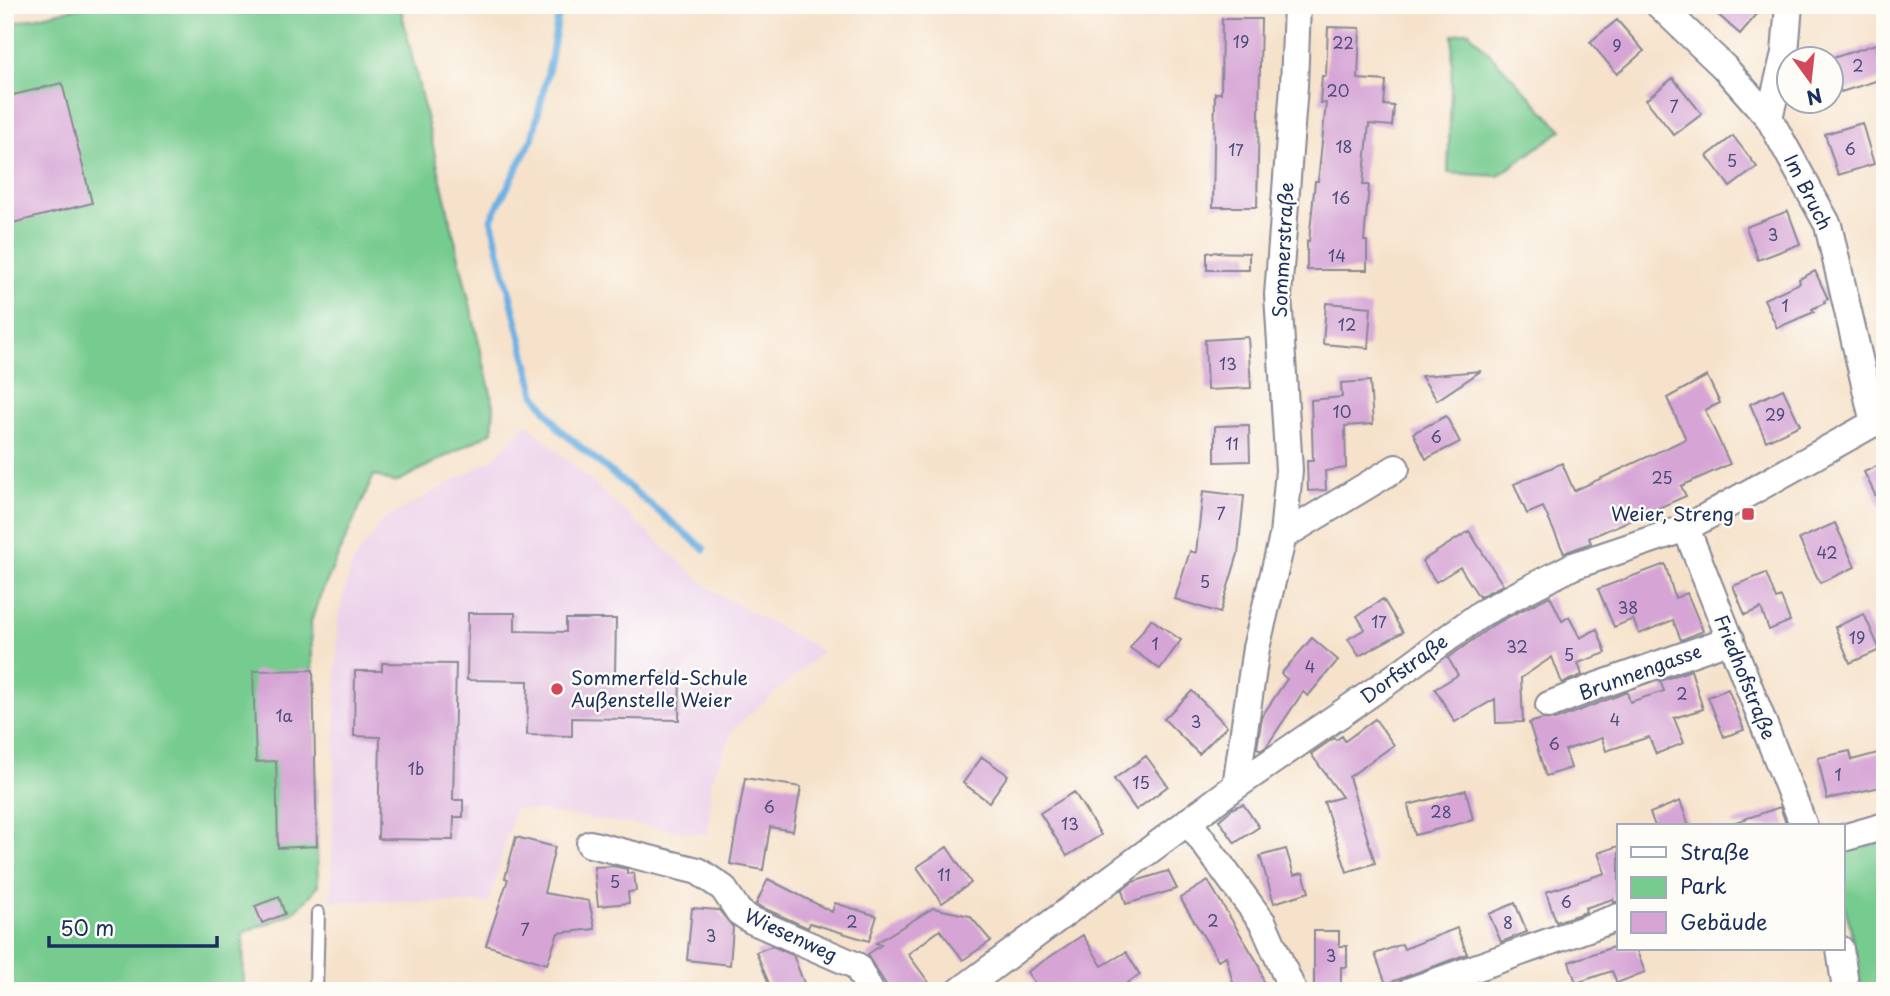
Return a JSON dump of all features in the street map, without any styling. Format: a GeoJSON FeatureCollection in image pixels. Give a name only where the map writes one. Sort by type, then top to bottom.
{"type":"FeatureCollection","features":[{"type":"Feature","properties":{"kind":"street","name":"Sommerstraße"},"geometry":{"type":"LineString","coordinates":[[1236,786],[1256,648],[1283,536],[1289,470],[1278,295],[1294,86],[1297,5]]}},
{"type":"Feature","properties":{"kind":"street","name":"Im Bruch"},"geometry":{"type":"LineString","coordinates":[[1659,5],[1724,68],[1769,118],[1828,225],[1880,419]]}},
{"type":"Feature","properties":{"kind":"street"},"geometry":{"type":"LineString","coordinates":[[1769,118],[1785,53],[1789,5]]}},
{"type":"Feature","properties":{"kind":"street","name":"Dorfstraße"},"geometry":{"type":"LineString","coordinates":[[960,991],[1236,786],[1396,677],[1482,612],[1573,566],[1686,528],[1880,419]]}},
{"type":"Feature","properties":{"kind":"street"},"geometry":{"type":"LineString","coordinates":[[1283,536],[1396,468]]}},
{"type":"Feature","properties":{"kind":"street","name":"Friedhofstraße"},"geometry":{"type":"LineString","coordinates":[[1686,528],[1803,824]]}},
{"type":"Feature","properties":{"kind":"street","name":"Brunnengasse"},"geometry":{"type":"LineString","coordinates":[[1549,705],[1731,639]]}},
{"type":"Feature","properties":{"kind":"street"},"geometry":{"type":"LineString","coordinates":[[1188,821],[1263,922],[1293,991]]}},
{"type":"Feature","properties":{"kind":"street"},"geometry":{"type":"LineString","coordinates":[[1844,838],[1885,826]]}},
{"type":"Feature","properties":{"kind":"street","name":"Wiesenweg"},"geometry":{"type":"LineString","coordinates":[[590,844],[698,871],[723,888],[739,912],[751,920],[857,966],[870,991]]}},
{"type":"Feature","properties":{"kind":"street"},"geometry":{"type":"LineString","coordinates":[[1410,991],[1617,918]]}},
{"type":"Feature","properties":{"kind":"street"},"geometry":{"type":"LineString","coordinates":[[1840,950],[1846,991]]}},
{"type":"Feature","properties":{"kind":"lane"},"geometry":{"type":"LineString","coordinates":[[316,991],[318,913]]}},
{"type":"Feature","properties":{"kind":"shaded area","name":"Sommerfeld-Schule Außenstelle Weier"},"geometry":{"type":"Polygon","coordinates":[[[527,424],[713,591],[823,651],[734,728],[711,781],[708,835],[515,808],[489,903],[331,901],[338,618],[352,564],[383,520],[493,459],[527,424]]]}},
{"type":"Feature","properties":{"kind":"green space"},"geometry":{"type":"Polygon","coordinates":[[[88,5],[400,5],[494,407],[492,432],[395,483],[374,475],[318,601],[311,622],[318,885],[294,911],[243,932],[244,991],[5,991],[5,25],[88,5]]]}},
{"type":"Feature","properties":{"kind":"green space"},"geometry":{"type":"Polygon","coordinates":[[[1468,31],[1562,130],[1498,176],[1448,173],[1453,35],[1468,31]]]}},
{"type":"Feature","properties":{"kind":"green space"},"geometry":{"type":"Polygon","coordinates":[[[1885,841],[1885,991],[1860,991],[1850,925],[1844,904],[1844,852],[1885,841]]]}},
{"type":"Feature","properties":{"kind":"building"},"geometry":{"type":"Polygon","coordinates":[[[1707,5],[1765,5],[1740,34],[1707,5]]]}},
{"type":"Feature","properties":{"kind":"building"},"geometry":{"type":"Polygon","coordinates":[[[1222,19],[1261,19],[1257,207],[1213,207],[1215,93],[1221,93],[1222,19]]]}},
{"type":"Feature","properties":{"kind":"building"},"geometry":{"type":"Polygon","coordinates":[[[1617,20],[1644,51],[1617,74],[1590,42],[1617,20]]]}},
{"type":"Feature","properties":{"kind":"building"},"geometry":{"type":"Polygon","coordinates":[[[1328,27],[1360,28],[1358,79],[1386,81],[1384,105],[1394,106],[1392,126],[1369,124],[1363,185],[1369,185],[1364,241],[1367,241],[1367,270],[1307,270],[1307,241],[1315,181],[1318,181],[1326,103],[1320,103],[1322,76],[1326,76],[1328,27]]]}},
{"type":"Feature","properties":{"kind":"building"},"geometry":{"type":"Polygon","coordinates":[[[1876,44],[1885,78],[1844,91],[1844,54],[1876,44]]]}},
{"type":"Feature","properties":{"kind":"building"},"geometry":{"type":"Polygon","coordinates":[[[1673,78],[1702,114],[1674,135],[1646,100],[1673,78]]]}},
{"type":"Feature","properties":{"kind":"building"},"geometry":{"type":"Polygon","coordinates":[[[62,83],[92,203],[5,225],[5,97],[62,83]]]}},
{"type":"Feature","properties":{"kind":"building"},"geometry":{"type":"Polygon","coordinates":[[[1862,123],[1874,164],[1838,175],[1825,134],[1862,123]]]}},
{"type":"Feature","properties":{"kind":"building"},"geometry":{"type":"Polygon","coordinates":[[[1733,136],[1757,167],[1730,187],[1707,156],[1733,136]]]}},
{"type":"Feature","properties":{"kind":"building"},"geometry":{"type":"Polygon","coordinates":[[[1788,211],[1800,244],[1758,260],[1746,227],[1788,211]]]}},
{"type":"Feature","properties":{"kind":"building"},"geometry":{"type":"Polygon","coordinates":[[[1207,252],[1249,253],[1249,270],[1207,270],[1207,252]]]}},
{"type":"Feature","properties":{"kind":"building"},"geometry":{"type":"Polygon","coordinates":[[[1815,271],[1828,299],[1812,309],[1814,312],[1777,328],[1764,299],[1800,283],[1799,279],[1815,271]]]}},
{"type":"Feature","properties":{"kind":"building"},"geometry":{"type":"Polygon","coordinates":[[[1326,303],[1371,307],[1368,348],[1323,344],[1326,303]]]}},
{"type":"Feature","properties":{"kind":"building"},"geometry":{"type":"Polygon","coordinates":[[[1248,337],[1251,388],[1207,390],[1205,340],[1248,337]]]}},
{"type":"Feature","properties":{"kind":"building"},"geometry":{"type":"Polygon","coordinates":[[[1481,371],[1437,400],[1421,376],[1481,371]]]}},
{"type":"Feature","properties":{"kind":"building"},"geometry":{"type":"Polygon","coordinates":[[[1707,376],[1720,403],[1705,410],[1730,464],[1681,486],[1686,496],[1589,538],[1591,543],[1564,553],[1543,507],[1527,514],[1514,484],[1562,463],[1574,491],[1686,439],[1667,398],[1707,376]]]}},
{"type":"Feature","properties":{"kind":"building"},"geometry":{"type":"Polygon","coordinates":[[[1370,381],[1373,424],[1345,426],[1346,468],[1325,471],[1326,490],[1308,491],[1307,461],[1313,461],[1311,400],[1342,397],[1341,383],[1370,381]]]}},
{"type":"Feature","properties":{"kind":"building"},"geometry":{"type":"Polygon","coordinates":[[[1783,389],[1800,425],[1766,441],[1750,404],[1783,389]]]}},
{"type":"Feature","properties":{"kind":"building"},"geometry":{"type":"Polygon","coordinates":[[[1446,416],[1460,442],[1426,459],[1413,433],[1446,416]]]}},
{"type":"Feature","properties":{"kind":"building"},"geometry":{"type":"Polygon","coordinates":[[[1249,425],[1250,461],[1215,462],[1215,426],[1249,425]]]}},
{"type":"Feature","properties":{"kind":"building"},"geometry":{"type":"Polygon","coordinates":[[[1885,462],[1885,515],[1864,472],[1885,462]]]}},
{"type":"Feature","properties":{"kind":"building"},"geometry":{"type":"Polygon","coordinates":[[[1203,491],[1244,496],[1238,554],[1220,613],[1175,599],[1190,551],[1196,553],[1203,491]]]}},
{"type":"Feature","properties":{"kind":"building"},"geometry":{"type":"Polygon","coordinates":[[[1835,523],[1855,567],[1820,583],[1799,539],[1835,523]]]}},
{"type":"Feature","properties":{"kind":"building"},"geometry":{"type":"Polygon","coordinates":[[[1469,531],[1503,585],[1479,597],[1460,567],[1436,582],[1422,561],[1469,531]]]}},
{"type":"Feature","properties":{"kind":"building"},"geometry":{"type":"Polygon","coordinates":[[[1665,564],[1675,598],[1687,593],[1703,631],[1681,640],[1673,620],[1639,634],[1633,619],[1614,627],[1598,589],[1665,564]]]}},
{"type":"Feature","properties":{"kind":"building"},"geometry":{"type":"Polygon","coordinates":[[[1766,573],[1776,599],[1781,597],[1790,621],[1769,630],[1761,608],[1745,615],[1733,586],[1766,573]]]}},
{"type":"Feature","properties":{"kind":"building"},"geometry":{"type":"Polygon","coordinates":[[[1550,596],[1562,621],[1569,617],[1580,638],[1597,629],[1606,653],[1578,663],[1582,675],[1562,683],[1552,657],[1521,678],[1523,722],[1496,723],[1495,699],[1455,722],[1435,689],[1458,675],[1448,658],[1493,625],[1550,596]]]}},
{"type":"Feature","properties":{"kind":"building"},"geometry":{"type":"Polygon","coordinates":[[[1383,599],[1403,632],[1359,656],[1348,639],[1365,629],[1357,616],[1383,599]]]}},
{"type":"Feature","properties":{"kind":"building"},"geometry":{"type":"Polygon","coordinates":[[[468,613],[515,613],[515,631],[566,632],[566,619],[616,619],[615,674],[680,675],[679,720],[572,718],[572,736],[527,735],[528,681],[467,680],[468,613]]]}},
{"type":"Feature","properties":{"kind":"building"},"geometry":{"type":"Polygon","coordinates":[[[1864,614],[1880,650],[1850,663],[1835,627],[1864,614]]]}},
{"type":"Feature","properties":{"kind":"building"},"geometry":{"type":"Polygon","coordinates":[[[1151,619],[1181,640],[1160,669],[1130,648],[1151,619]]]}},
{"type":"Feature","properties":{"kind":"building"},"geometry":{"type":"Polygon","coordinates":[[[1312,638],[1338,660],[1308,696],[1303,692],[1266,747],[1261,750],[1257,748],[1262,716],[1287,679],[1281,674],[1312,638]]]}},
{"type":"Feature","properties":{"kind":"building"},"geometry":{"type":"Polygon","coordinates":[[[382,663],[456,664],[453,800],[463,800],[463,817],[454,817],[453,840],[378,839],[380,737],[354,736],[355,671],[382,671],[382,663]]]}},
{"type":"Feature","properties":{"kind":"building"},"geometry":{"type":"Polygon","coordinates":[[[313,670],[317,846],[278,848],[276,761],[256,762],[253,671],[313,670]]]}},
{"type":"Feature","properties":{"kind":"building"},"geometry":{"type":"Polygon","coordinates":[[[1691,670],[1703,709],[1674,718],[1684,743],[1656,754],[1649,737],[1606,751],[1602,738],[1565,750],[1571,768],[1546,776],[1529,723],[1543,719],[1555,720],[1627,692],[1630,702],[1664,691],[1660,681],[1691,670]]]}},
{"type":"Feature","properties":{"kind":"building"},"geometry":{"type":"Polygon","coordinates":[[[1728,689],[1744,730],[1724,737],[1708,697],[1728,689]]]}},
{"type":"Feature","properties":{"kind":"building"},"geometry":{"type":"Polygon","coordinates":[[[1192,691],[1227,726],[1199,754],[1164,719],[1192,691]]]}},
{"type":"Feature","properties":{"kind":"building"},"geometry":{"type":"Polygon","coordinates":[[[1375,719],[1394,745],[1349,777],[1375,863],[1347,872],[1324,802],[1342,797],[1311,754],[1334,738],[1336,740],[1342,736],[1345,741],[1375,719]]]}},
{"type":"Feature","properties":{"kind":"building"},"geometry":{"type":"Polygon","coordinates":[[[1850,751],[1852,760],[1885,751],[1885,786],[1827,799],[1818,758],[1850,751]]]}},
{"type":"Feature","properties":{"kind":"building"},"geometry":{"type":"Polygon","coordinates":[[[1146,756],[1168,786],[1136,810],[1114,779],[1146,756]]]}},
{"type":"Feature","properties":{"kind":"building"},"geometry":{"type":"Polygon","coordinates":[[[982,757],[1008,775],[989,802],[963,783],[982,757]]]}},
{"type":"Feature","properties":{"kind":"building"},"geometry":{"type":"Polygon","coordinates":[[[745,778],[801,787],[793,831],[770,827],[763,870],[730,864],[745,778]]]}},
{"type":"Feature","properties":{"kind":"building"},"geometry":{"type":"Polygon","coordinates":[[[1466,790],[1473,820],[1415,835],[1408,805],[1466,790]]]}},
{"type":"Feature","properties":{"kind":"building"},"geometry":{"type":"Polygon","coordinates":[[[1074,792],[1101,835],[1067,856],[1040,813],[1074,792]]]}},
{"type":"Feature","properties":{"kind":"building"},"geometry":{"type":"Polygon","coordinates":[[[1680,801],[1688,824],[1654,824],[1650,813],[1680,801]]]}},
{"type":"Feature","properties":{"kind":"building"},"geometry":{"type":"Polygon","coordinates":[[[1243,804],[1259,827],[1235,843],[1219,820],[1233,808],[1243,804]]]}},
{"type":"Feature","properties":{"kind":"building"},"geometry":{"type":"Polygon","coordinates":[[[1780,807],[1786,824],[1733,824],[1780,807]]]}},
{"type":"Feature","properties":{"kind":"building"},"geometry":{"type":"Polygon","coordinates":[[[516,837],[555,847],[544,893],[589,901],[595,929],[558,933],[547,964],[486,945],[508,879],[505,878],[516,837]]]}},
{"type":"Feature","properties":{"kind":"building"},"geometry":{"type":"Polygon","coordinates":[[[947,847],[971,883],[942,903],[917,867],[947,847]]]}},
{"type":"Feature","properties":{"kind":"building"},"geometry":{"type":"Polygon","coordinates":[[[1617,847],[1617,902],[1613,899],[1585,908],[1586,912],[1556,922],[1546,892],[1605,873],[1598,853],[1617,847]]]}},
{"type":"Feature","properties":{"kind":"building"},"geometry":{"type":"Polygon","coordinates":[[[1286,849],[1294,875],[1303,873],[1309,892],[1274,903],[1260,856],[1286,849]]]}},
{"type":"Feature","properties":{"kind":"building"},"geometry":{"type":"Polygon","coordinates":[[[594,867],[627,869],[627,874],[634,873],[636,891],[628,892],[629,903],[598,906],[594,867]]]}},
{"type":"Feature","properties":{"kind":"building"},"geometry":{"type":"Polygon","coordinates":[[[1168,871],[1177,889],[1126,904],[1122,890],[1133,882],[1168,871]]]}},
{"type":"Feature","properties":{"kind":"building"},"geometry":{"type":"Polygon","coordinates":[[[768,879],[832,912],[835,903],[877,916],[869,941],[810,923],[808,928],[759,906],[756,904],[768,879]]]}},
{"type":"Feature","properties":{"kind":"building"},"geometry":{"type":"Polygon","coordinates":[[[1208,881],[1259,965],[1266,991],[1235,991],[1226,956],[1218,960],[1180,898],[1208,881]]]}},
{"type":"Feature","properties":{"kind":"building"},"geometry":{"type":"Polygon","coordinates":[[[279,897],[285,914],[262,923],[255,906],[279,897]]]}},
{"type":"Feature","properties":{"kind":"building"},"geometry":{"type":"Polygon","coordinates":[[[1515,903],[1527,932],[1501,942],[1489,914],[1515,903]]]}},
{"type":"Feature","properties":{"kind":"building"},"geometry":{"type":"Polygon","coordinates":[[[692,908],[719,910],[733,927],[730,965],[687,960],[692,908]]]}},
{"type":"Feature","properties":{"kind":"building"},"geometry":{"type":"Polygon","coordinates":[[[933,908],[970,916],[991,941],[963,960],[940,930],[908,954],[930,984],[921,991],[890,991],[867,955],[881,945],[876,943],[933,908]]]}},
{"type":"Feature","properties":{"kind":"building"},"geometry":{"type":"Polygon","coordinates":[[[1457,928],[1467,954],[1386,984],[1375,954],[1402,944],[1404,949],[1457,928]]]}},
{"type":"Feature","properties":{"kind":"building"},"geometry":{"type":"Polygon","coordinates":[[[1314,931],[1339,931],[1339,946],[1347,946],[1347,967],[1341,967],[1341,991],[1314,991],[1314,931]]]}},
{"type":"Feature","properties":{"kind":"building"},"geometry":{"type":"Polygon","coordinates":[[[1083,935],[1102,966],[1126,952],[1140,975],[1114,991],[1040,991],[1027,972],[1083,935]]]}},
{"type":"Feature","properties":{"kind":"building"},"geometry":{"type":"Polygon","coordinates":[[[772,946],[793,955],[807,991],[772,991],[756,952],[772,946]]]}},
{"type":"Feature","properties":{"kind":"building"},"geometry":{"type":"Polygon","coordinates":[[[1617,946],[1617,950],[1636,950],[1645,972],[1617,983],[1612,971],[1576,983],[1569,962],[1617,946]]]}},
{"type":"Feature","properties":{"kind":"waterway"},"geometry":{"type":"LineString","coordinates":[[560,5],[551,59],[532,139],[491,219],[535,394],[560,430],[704,549]]}},
{"type":"Feature","properties":{"kind":"place","name":"Weier, Streng"},"geometry":{"type":"Point","coordinates":[1748,514]}},
{"type":"Feature","properties":{"kind":"place","name":"Sommerfeld-Schule Außenstelle Weier"},"geometry":{"type":"Point","coordinates":[557,689]}}]}
